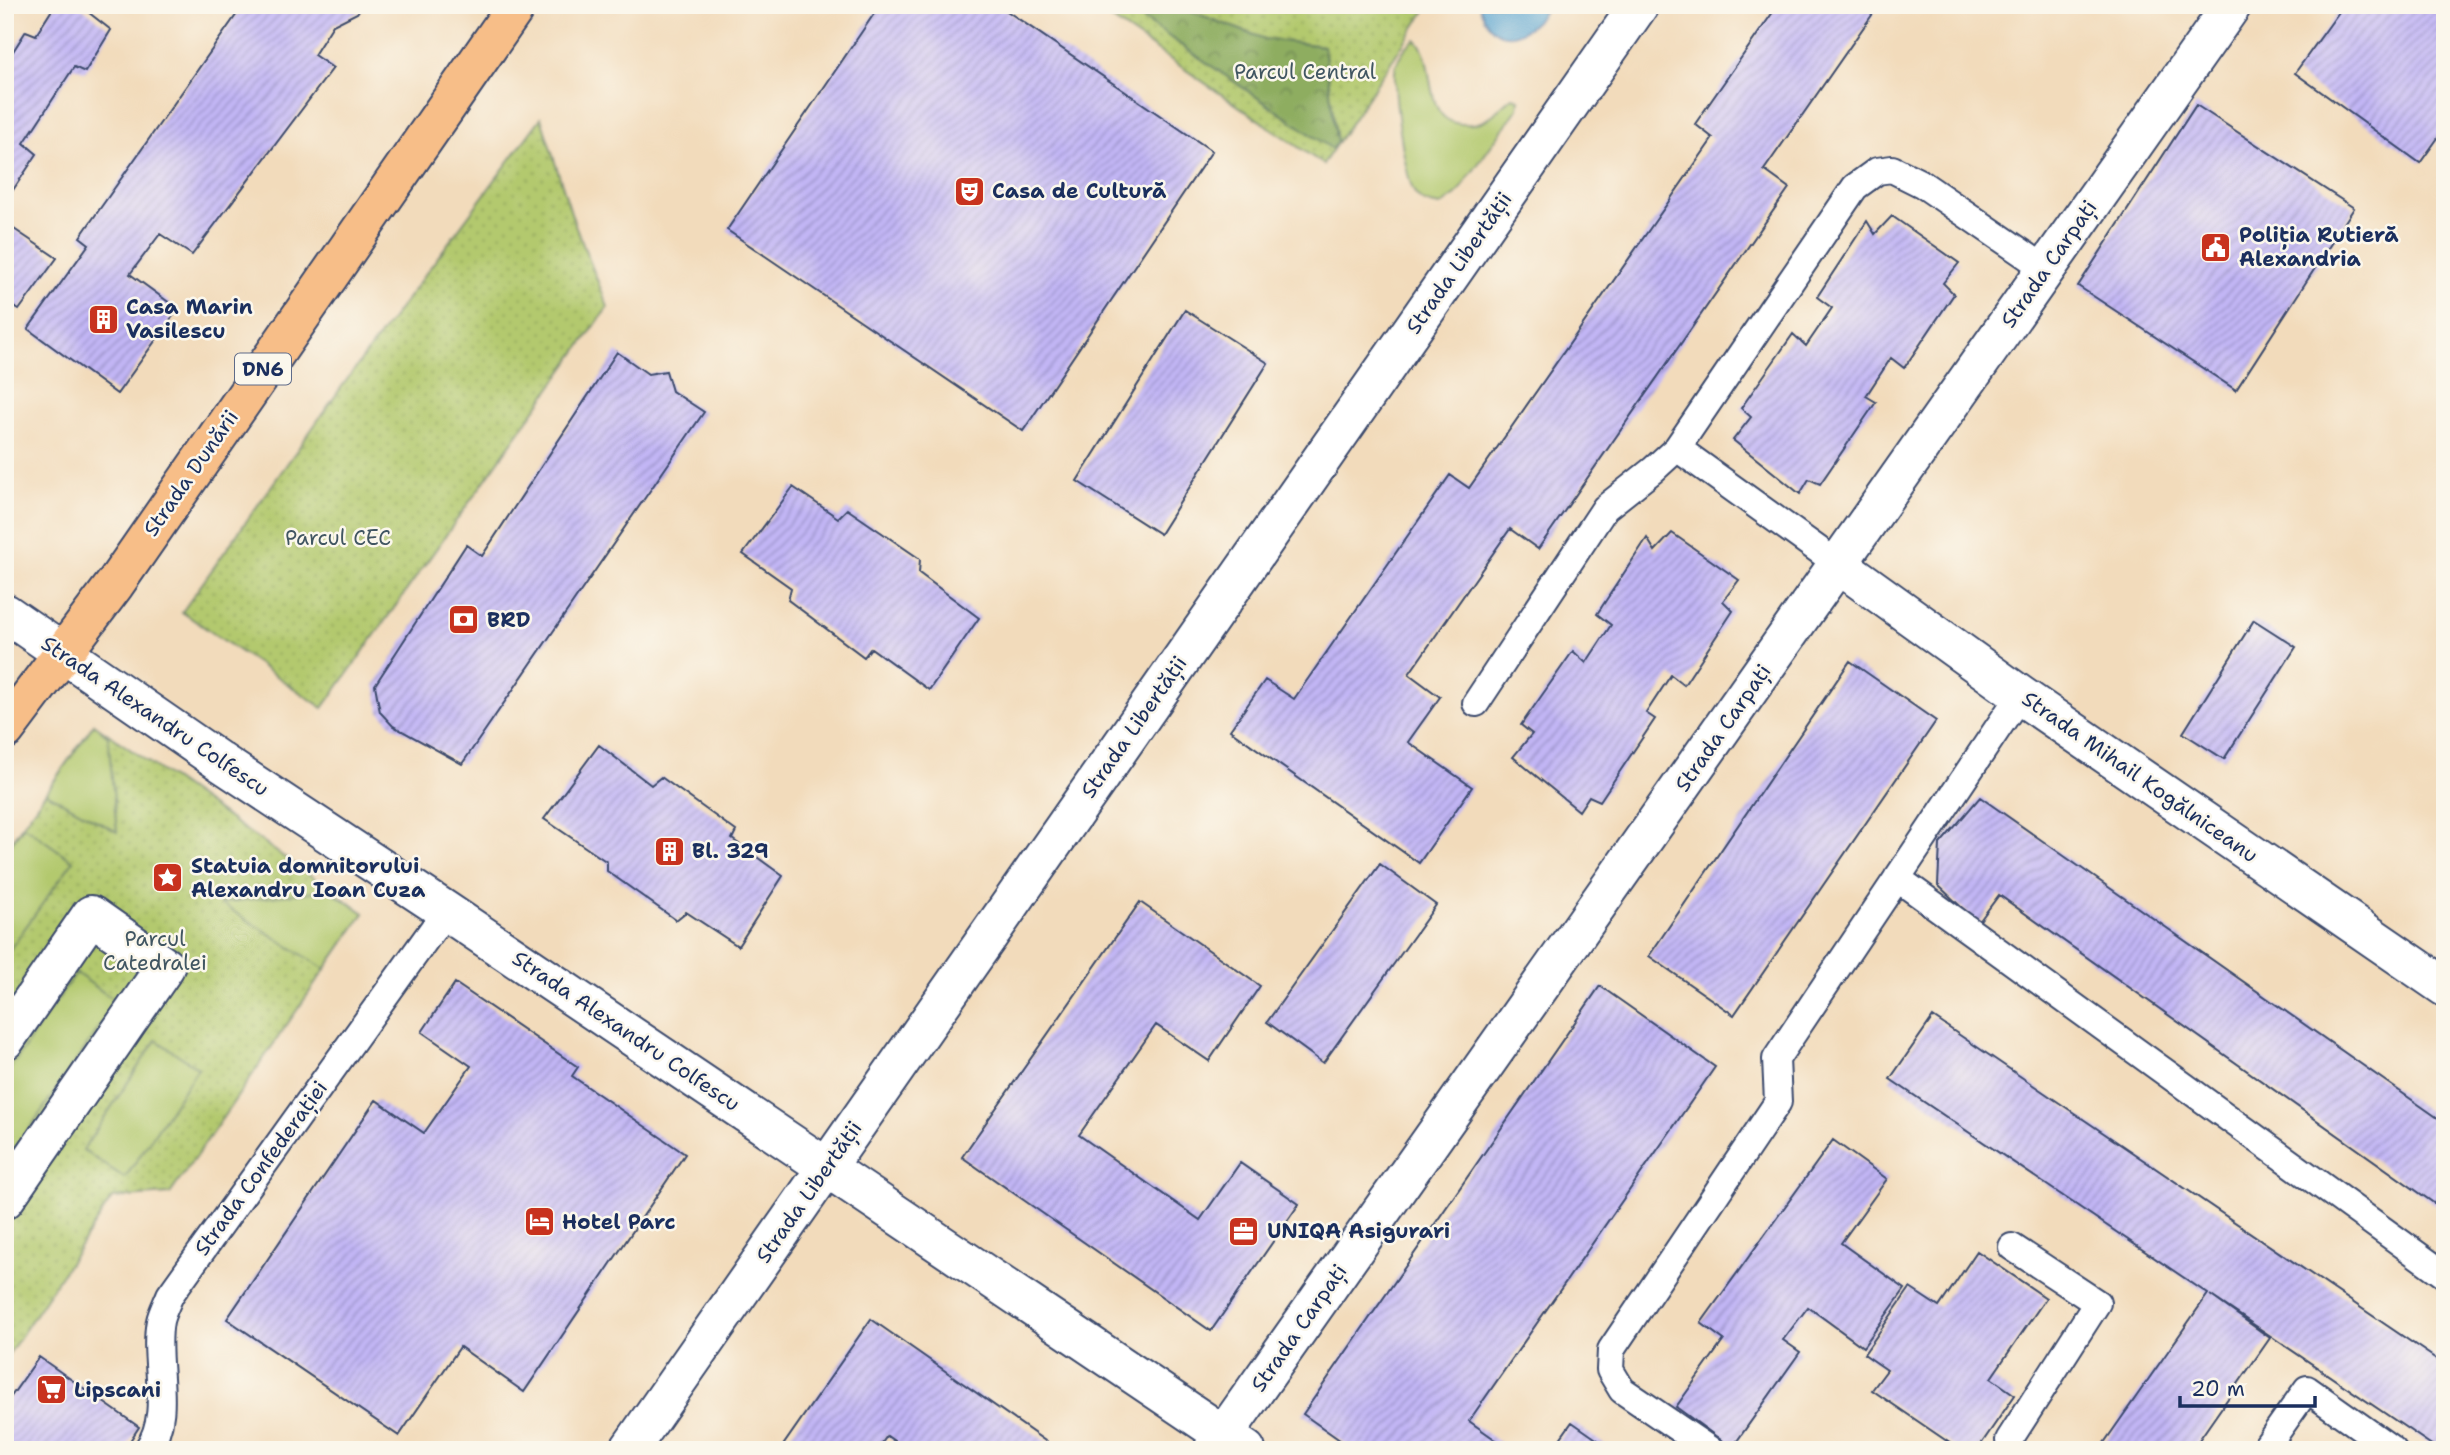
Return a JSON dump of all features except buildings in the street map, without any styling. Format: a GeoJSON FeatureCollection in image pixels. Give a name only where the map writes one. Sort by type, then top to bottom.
{"type":"FeatureCollection","features":[{"type":"Feature","properties":{"kind":"main road","name":"Strada Dunării"},"geometry":{"type":"LineString","coordinates":[[5,730],[122,572],[517,5]]}},
{"type":"Feature","properties":{"kind":"street","name":"Strada Libertății"},"geometry":{"type":"LineString","coordinates":[[629,1450],[1639,5]]}},
{"type":"Feature","properties":{"kind":"street","name":"Strada Carpați"},"geometry":{"type":"LineString","coordinates":[[1228,1445],[1838,564],[2232,5]]}},
{"type":"Feature","properties":{"kind":"street","name":"Strada Mihail Kogălniceanu"},"geometry":{"type":"LineString","coordinates":[[1838,564],[2020,695],[2440,975]]}},
{"type":"Feature","properties":{"kind":"street","name":"Strada Alexandru Colfescu"},"geometry":{"type":"LineString","coordinates":[[5,613],[222,763],[827,1166],[1228,1445]]}},
{"type":"Feature","properties":{"kind":"street"},"geometry":{"type":"LineString","coordinates":[[5,1040],[92,915],[165,967],[5,1199]]}},
{"type":"Feature","properties":{"kind":"lane"},"geometry":{"type":"LineString","coordinates":[[1476,703],[1605,508],[1676,448],[1855,187],[1877,171],[1892,169],[1922,184],[2046,269]]}},
{"type":"Feature","properties":{"kind":"lane"},"geometry":{"type":"LineString","coordinates":[[1676,448],[1838,564]]}},
{"type":"Feature","properties":{"kind":"lane"},"geometry":{"type":"LineString","coordinates":[[1710,1450],[1622,1390],[1610,1370],[1611,1350],[1778,1102],[1776,1059],[2020,695]]}},
{"type":"Feature","properties":{"kind":"lane"},"geometry":{"type":"LineString","coordinates":[[1897,878],[2445,1275]]}},
{"type":"Feature","properties":{"kind":"lane","name":"Strada Confederației"},"geometry":{"type":"LineString","coordinates":[[152,1443],[161,1389],[160,1321],[170,1295],[446,911]]}},
{"type":"Feature","properties":{"kind":"lane"},"geometry":{"type":"LineString","coordinates":[[2010,1450],[2009,1440],[2097,1303],[2012,1247]]}},
{"type":"Feature","properties":{"kind":"lane"},"geometry":{"type":"LineString","coordinates":[[2264,1450],[2307,1389],[2393,1450]]}},
{"type":"Feature","properties":{"kind":"green space","name":"Parcul Central"},"geometry":{"type":"Polygon","coordinates":[[[1091,5],[1429,5],[1323,164],[1091,5]]]}},
{"type":"Feature","properties":{"kind":"green space"},"geometry":{"type":"Polygon","coordinates":[[[1123,5],[1174,5],[1265,39],[1324,46],[1337,143],[1332,149],[1123,5]]]}},
{"type":"Feature","properties":{"kind":"green space"},"geometry":{"type":"Polygon","coordinates":[[[1415,39],[1426,60],[1435,101],[1440,112],[1449,120],[1476,124],[1489,118],[1513,97],[1519,99],[1518,108],[1456,195],[1440,206],[1430,204],[1416,195],[1400,131],[1395,90],[1396,65],[1404,50],[1415,39]]]}},
{"type":"Feature","properties":{"kind":"green space","name":"Parcul CEC"},"geometry":{"type":"Polygon","coordinates":[[[541,118],[574,222],[608,307],[323,708],[182,612],[343,385],[541,118]]]}},
{"type":"Feature","properties":{"kind":"green space","name":"Parcul Catedralei"},"geometry":{"type":"Polygon","coordinates":[[[94,724],[364,913],[170,1194],[112,1198],[5,1360],[5,850],[94,724]]]}},
{"type":"Feature","properties":{"kind":"green space"},"geometry":{"type":"Polygon","coordinates":[[[94,724],[108,736],[117,832],[46,793],[94,724]]]}},
{"type":"Feature","properties":{"kind":"green space"},"geometry":{"type":"Polygon","coordinates":[[[24,826],[73,861],[5,956],[5,852],[24,826]]]}},
{"type":"Feature","properties":{"kind":"green space"},"geometry":{"type":"Polygon","coordinates":[[[329,890],[364,913],[325,969],[220,903],[329,890]]]}},
{"type":"Feature","properties":{"kind":"green space"},"geometry":{"type":"Polygon","coordinates":[[[76,973],[117,1002],[5,1164],[5,1076],[76,973]]]}},
{"type":"Feature","properties":{"kind":"green space"},"geometry":{"type":"Polygon","coordinates":[[[156,1040],[198,1068],[125,1178],[83,1150],[156,1040]]]}},
{"type":"Feature","properties":{"kind":"water"},"geometry":{"type":"Polygon","coordinates":[[[1479,5],[1548,5],[1531,26],[1511,35],[1493,29],[1485,20],[1479,5]]]}},
{"type":"Feature","properties":{"kind":"place","name":"Casa de Cultură"},"geometry":{"type":"Point","coordinates":[969,191]}},
{"type":"Feature","properties":{"kind":"place","name":"Poliția Rutieră Alexandria"},"geometry":{"type":"Point","coordinates":[2216,247]}},
{"type":"Feature","properties":{"kind":"place","name":"Casa Marin Vasilescu"},"geometry":{"type":"Point","coordinates":[103,319]}},
{"type":"Feature","properties":{"kind":"place","name":"BRD"},"geometry":{"type":"Point","coordinates":[464,620]}},
{"type":"Feature","properties":{"kind":"place","name":"Bl. 329"},"geometry":{"type":"Point","coordinates":[669,851]}},
{"type":"Feature","properties":{"kind":"place","name":"Statuia domnitorului Alexandru Ioan Cuza"},"geometry":{"type":"Point","coordinates":[168,878]}},
{"type":"Feature","properties":{"kind":"place","name":"Hotel Parc"},"geometry":{"type":"Point","coordinates":[539,1222]}},
{"type":"Feature","properties":{"kind":"place","name":"UNIQA Asigurari"},"geometry":{"type":"Point","coordinates":[1244,1231]}},
{"type":"Feature","properties":{"kind":"place","name":"Lipscani"},"geometry":{"type":"Point","coordinates":[51,1390]}}]}
